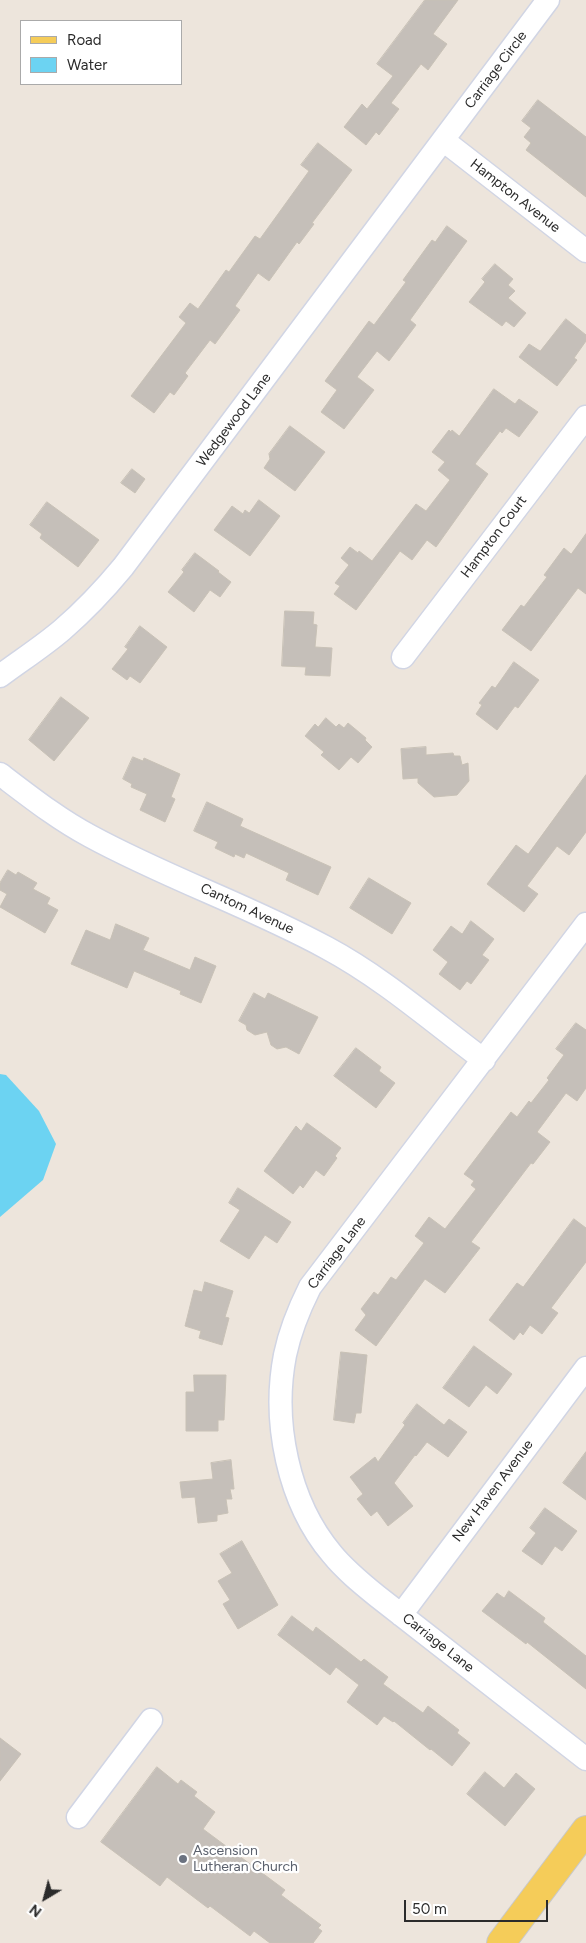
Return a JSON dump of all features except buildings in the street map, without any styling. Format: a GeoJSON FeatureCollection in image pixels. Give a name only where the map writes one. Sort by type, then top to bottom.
{"type":"FeatureCollection","features":[{"type":"Feature","properties":{"kind":"main road"},"geometry":{"type":"LineString","coordinates":[[501,1943],[586,1830]]}},
{"type":"Feature","properties":{"kind":"street","name":"Carriage Circle"},"geometry":{"type":"LineString","coordinates":[[444,140],[548,0]]}},
{"type":"Feature","properties":{"kind":"street","name":"Hampton Avenue"},"geometry":{"type":"LineString","coordinates":[[444,140],[586,251]]}},
{"type":"Feature","properties":{"kind":"street","name":"Wedgewood Lane"},"geometry":{"type":"LineString","coordinates":[[0,676],[49,641],[74,620],[97,598],[123,568],[444,140]]}},
{"type":"Feature","properties":{"kind":"street","name":"Hampton Court"},"geometry":{"type":"LineString","coordinates":[[403,657],[586,417]]}},
{"type":"Feature","properties":{"kind":"street","name":"Cantom Avenue"},"geometry":{"type":"LineString","coordinates":[[0,774],[55,815],[90,836],[297,932],[343,957],[377,979],[484,1060]]}},
{"type":"Feature","properties":{"kind":"street","name":"Carriage Lane"},"geometry":{"type":"LineString","coordinates":[[586,924],[310,1287],[291,1331],[283,1371],[281,1404],[287,1454],[297,1493],[310,1522],[332,1554],[353,1576],[401,1615],[586,1759]]}},
{"type":"Feature","properties":{"kind":"street","name":"New Haven Avenue"},"geometry":{"type":"LineString","coordinates":[[401,1615],[586,1368]]}},
{"type":"Feature","properties":{"kind":"street"},"geometry":{"type":"LineString","coordinates":[[78,1817],[151,1720]]}},
{"type":"Feature","properties":{"kind":"water"},"geometry":{"type":"Polygon","coordinates":[[[0,1074],[6,1075],[39,1111],[56,1144],[43,1180],[0,1217],[0,1074]]]}},
{"type":"Feature","properties":{"kind":"place","name":"Ascension Lutheran Church"},"geometry":{"type":"Point","coordinates":[183,1859]}}]}
